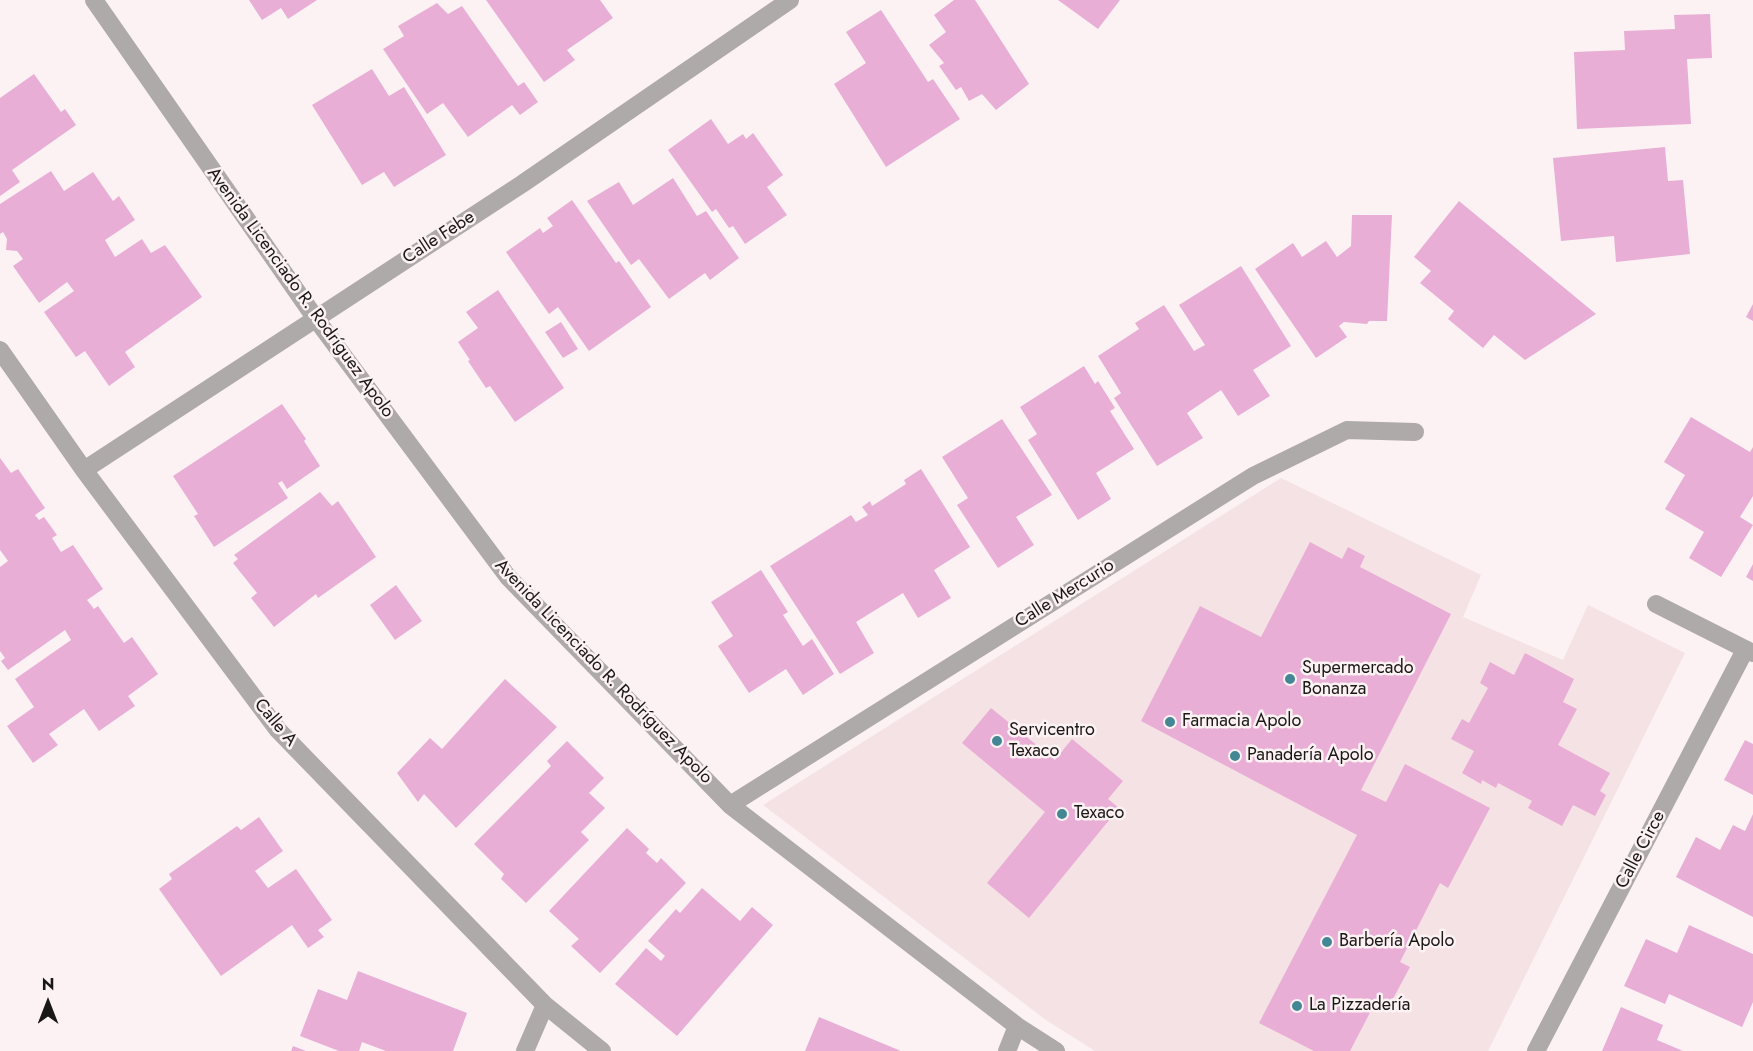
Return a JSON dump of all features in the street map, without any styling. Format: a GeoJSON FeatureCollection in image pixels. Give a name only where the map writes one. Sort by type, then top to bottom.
{"type":"FeatureCollection","features":[{"type":"Feature","properties":{"kind":"street","name":"Avenida Licenciado R. Rodríguez Apolo"},"geometry":{"type":"LineString","coordinates":[[94,0],[316,319],[508,577],[730,805],[1017,1026],[1056,1051]]}},
{"type":"Feature","properties":{"kind":"street","name":"Calle Febe"},"geometry":{"type":"LineString","coordinates":[[84,470],[522,184],[790,0]]}},
{"type":"Feature","properties":{"kind":"street","name":"Calle A"},"geometry":{"type":"LineString","coordinates":[[0,350],[84,470],[279,730],[546,1005],[602,1051]]}},
{"type":"Feature","properties":{"kind":"street","name":"Calle Mercurio"},"geometry":{"type":"LineString","coordinates":[[730,805],[1253,476],[1347,430],[1415,432]]}},
{"type":"Feature","properties":{"kind":"street"},"geometry":{"type":"LineString","coordinates":[[1656,604],[1749,652]]}},
{"type":"Feature","properties":{"kind":"street","name":"Calle Circe"},"geometry":{"type":"LineString","coordinates":[[1536,1051],[1749,652]]}},
{"type":"Feature","properties":{"kind":"street"},"geometry":{"type":"LineString","coordinates":[[525,1051],[546,1005]]}},
{"type":"Feature","properties":{"kind":"street"},"geometry":{"type":"LineString","coordinates":[[1007,1051],[1017,1026]]}},
{"type":"Feature","properties":{"kind":"shaded area"},"geometry":{"type":"Polygon","coordinates":[[[1281,478],[1481,575],[1463,617],[1563,660],[1588,605],[1685,653],[1488,1051],[1095,1051],[1046,1020],[763,805],[1281,478]]]}},
{"type":"Feature","properties":{"kind":"building"},"geometry":{"type":"Polygon","coordinates":[[[249,0],[317,0],[288,19],[281,8],[262,20],[249,0]]]}},
{"type":"Feature","properties":{"kind":"building"},"geometry":{"type":"Polygon","coordinates":[[[486,0],[600,0],[613,18],[567,50],[575,60],[544,82],[486,0]]]}},
{"type":"Feature","properties":{"kind":"building"},"geometry":{"type":"Polygon","coordinates":[[[954,0],[975,0],[1029,84],[996,110],[982,94],[969,101],[961,87],[956,90],[939,66],[944,63],[929,45],[946,32],[934,15],[954,0]]]}},
{"type":"Feature","properties":{"kind":"building"},"geometry":{"type":"Polygon","coordinates":[[[1058,0],[1120,0],[1098,29],[1058,0]]]}},
{"type":"Feature","properties":{"kind":"building"},"geometry":{"type":"Polygon","coordinates":[[[437,3],[448,14],[462,6],[518,86],[524,82],[538,102],[520,115],[512,105],[468,137],[443,103],[427,114],[383,49],[404,36],[398,26],[437,3]]]}},
{"type":"Feature","properties":{"kind":"building"},"geometry":{"type":"Polygon","coordinates":[[[881,10],[928,82],[933,79],[960,119],[886,167],[834,84],[866,63],[846,32],[881,10]]]}},
{"type":"Feature","properties":{"kind":"building"},"geometry":{"type":"Polygon","coordinates":[[[1710,14],[1712,58],[1687,59],[1691,124],[1577,129],[1574,52],[1625,50],[1624,31],[1675,29],[1674,15],[1710,14]]]}},
{"type":"Feature","properties":{"kind":"building"},"geometry":{"type":"Polygon","coordinates":[[[372,69],[389,96],[404,87],[446,155],[394,187],[384,172],[362,185],[312,105],[372,69]]]}},
{"type":"Feature","properties":{"kind":"building"},"geometry":{"type":"Polygon","coordinates":[[[34,74],[61,112],[65,109],[76,125],[12,170],[20,182],[0,196],[0,98],[34,74]]]}},
{"type":"Feature","properties":{"kind":"building"},"geometry":{"type":"Polygon","coordinates":[[[711,119],[728,144],[743,134],[746,139],[753,133],[783,175],[767,187],[787,215],[745,244],[733,226],[729,228],[716,209],[712,212],[668,150],[711,119]]]}},
{"type":"Feature","properties":{"kind":"building"},"geometry":{"type":"Polygon","coordinates":[[[1665,147],[1668,181],[1683,180],[1690,254],[1616,262],[1614,236],[1561,241],[1553,158],[1665,147]]]}},
{"type":"Feature","properties":{"kind":"building"},"geometry":{"type":"Polygon","coordinates":[[[51,171],[64,191],[93,172],[113,201],[119,196],[135,220],[105,240],[115,257],[142,239],[151,253],[165,245],[202,297],[125,352],[135,367],[109,386],[85,351],[76,357],[44,312],[74,291],[67,282],[39,303],[13,266],[23,259],[17,251],[6,250],[7,239],[3,232],[0,234],[0,204],[51,171]]]}},
{"type":"Feature","properties":{"kind":"building"},"geometry":{"type":"Polygon","coordinates":[[[673,178],[697,216],[706,211],[739,258],[710,280],[705,273],[669,299],[639,259],[631,265],[587,201],[619,182],[633,205],[673,178]]]}},
{"type":"Feature","properties":{"kind":"building"},"geometry":{"type":"Polygon","coordinates":[[[572,200],[616,263],[619,261],[651,307],[589,351],[558,307],[549,314],[506,252],[540,228],[543,233],[553,226],[547,218],[572,200]]]}},
{"type":"Feature","properties":{"kind":"building"},"geometry":{"type":"Polygon","coordinates":[[[1459,201],[1596,314],[1525,360],[1494,335],[1483,348],[1448,319],[1454,311],[1420,283],[1431,271],[1414,257],[1459,201]]]}},
{"type":"Feature","properties":{"kind":"building"},"geometry":{"type":"Polygon","coordinates":[[[1352,215],[1392,215],[1387,321],[1369,321],[1367,324],[1344,322],[1339,326],[1347,337],[1316,358],[1255,269],[1293,243],[1302,257],[1326,241],[1337,257],[1351,246],[1352,215]]]}},
{"type":"Feature","properties":{"kind":"building"},"geometry":{"type":"Polygon","coordinates":[[[1241,266],[1291,346],[1253,370],[1270,396],[1238,416],[1221,390],[1187,413],[1203,438],[1157,466],[1114,398],[1121,393],[1098,356],[1139,329],[1135,323],[1164,305],[1194,351],[1205,345],[1179,305],[1241,266]]]}},
{"type":"Feature","properties":{"kind":"building"},"geometry":{"type":"Polygon","coordinates":[[[498,290],[564,388],[515,422],[490,386],[486,388],[458,342],[478,328],[466,312],[498,290]]]}},
{"type":"Feature","properties":{"kind":"building"},"geometry":{"type":"Polygon","coordinates":[[[1753,304],[1753,321],[1746,317],[1753,304]]]}},
{"type":"Feature","properties":{"kind":"building"},"geometry":{"type":"Polygon","coordinates":[[[561,322],[578,349],[563,358],[545,332],[561,322]]]}},
{"type":"Feature","properties":{"kind":"building"},"geometry":{"type":"Polygon","coordinates":[[[1084,366],[1095,384],[1098,381],[1115,408],[1110,411],[1134,449],[1096,473],[1111,499],[1078,520],[1028,440],[1037,434],[1020,407],[1084,366]]]}},
{"type":"Feature","properties":{"kind":"building"},"geometry":{"type":"Polygon","coordinates":[[[282,404],[306,439],[304,441],[320,466],[287,489],[282,481],[278,483],[288,498],[214,547],[194,516],[198,514],[173,476],[282,404]]]}},
{"type":"Feature","properties":{"kind":"building"},"geometry":{"type":"Polygon","coordinates":[[[1691,417],[1750,452],[1753,447],[1753,496],[1740,517],[1753,525],[1721,577],[1689,558],[1704,532],[1665,509],[1685,475],[1664,462],[1691,417]]]}},
{"type":"Feature","properties":{"kind":"building"},"geometry":{"type":"Polygon","coordinates":[[[1002,419],[1052,495],[1016,517],[1034,545],[998,568],[957,505],[968,498],[942,457],[1002,419]]]}},
{"type":"Feature","properties":{"kind":"building"},"geometry":{"type":"Polygon","coordinates":[[[0,458],[11,473],[18,469],[45,508],[35,515],[39,520],[44,517],[57,535],[52,538],[61,552],[73,545],[103,589],[87,600],[94,609],[98,606],[124,643],[132,637],[158,674],[128,696],[135,706],[99,731],[84,709],[49,734],[58,745],[33,763],[7,726],[34,707],[15,679],[71,640],[65,630],[8,670],[1,661],[5,658],[0,651],[0,567],[8,561],[0,550],[0,458]]]}},
{"type":"Feature","properties":{"kind":"building"},"geometry":{"type":"Polygon","coordinates":[[[921,469],[970,547],[934,570],[951,598],[918,618],[903,593],[856,622],[874,653],[840,674],[770,566],[851,515],[856,522],[868,515],[862,507],[870,501],[872,506],[906,484],[904,480],[921,469]]]}},
{"type":"Feature","properties":{"kind":"building"},"geometry":{"type":"Polygon","coordinates":[[[320,492],[332,506],[338,501],[376,557],[318,598],[316,594],[274,627],[251,598],[257,593],[233,563],[238,559],[234,555],[320,492]]]}},
{"type":"Feature","properties":{"kind":"building","name":"Supermercado Bonanza"},"geometry":{"type":"Polygon","coordinates":[[[1310,542],[1342,559],[1348,547],[1365,556],[1360,567],[1451,614],[1361,790],[1386,802],[1405,764],[1490,808],[1448,888],[1440,883],[1400,962],[1410,967],[1388,1008],[1376,1001],[1350,1051],[1314,1051],[1259,1023],[1357,835],[1141,721],[1200,606],[1261,637],[1310,542]]]}},
{"type":"Feature","properties":{"kind":"building"},"geometry":{"type":"Polygon","coordinates":[[[1753,564],[1753,581],[1746,577],[1753,564]]]}},
{"type":"Feature","properties":{"kind":"building"},"geometry":{"type":"Polygon","coordinates":[[[761,570],[788,612],[783,615],[803,646],[812,639],[834,674],[803,695],[786,669],[749,693],[718,646],[733,636],[711,602],[761,570]]]}},
{"type":"Feature","properties":{"kind":"building"},"geometry":{"type":"Polygon","coordinates":[[[396,585],[422,621],[395,640],[370,605],[396,585]]]}},
{"type":"Feature","properties":{"kind":"building"},"geometry":{"type":"Polygon","coordinates":[[[1525,653],[1574,679],[1563,702],[1577,709],[1558,745],[1610,773],[1600,791],[1606,795],[1595,816],[1573,805],[1562,826],[1528,808],[1532,801],[1498,783],[1496,788],[1482,780],[1481,784],[1462,773],[1474,751],[1451,739],[1462,719],[1469,723],[1488,688],[1480,683],[1490,662],[1514,675],[1525,653]]]}},
{"type":"Feature","properties":{"kind":"building"},"geometry":{"type":"Polygon","coordinates":[[[505,679],[557,727],[456,828],[424,794],[418,802],[397,773],[430,738],[442,749],[505,679]]]}},
{"type":"Feature","properties":{"kind":"building"},"geometry":{"type":"Polygon","coordinates":[[[991,708],[1055,760],[1072,739],[1123,781],[1108,799],[1119,808],[1029,918],[987,883],[1045,812],[962,743],[991,708]]]}},
{"type":"Feature","properties":{"kind":"building"},"geometry":{"type":"Polygon","coordinates":[[[1745,740],[1753,744],[1753,795],[1724,780],[1745,740]]]}},
{"type":"Feature","properties":{"kind":"building"},"geometry":{"type":"Polygon","coordinates":[[[567,741],[604,778],[589,793],[605,808],[581,832],[589,840],[526,903],[501,879],[504,874],[474,844],[551,766],[547,761],[567,741]]]}},
{"type":"Feature","properties":{"kind":"building"},"geometry":{"type":"Polygon","coordinates":[[[1753,814],[1753,917],[1676,877],[1696,837],[1720,850],[1733,825],[1745,831],[1753,814]]]}},
{"type":"Feature","properties":{"kind":"building"},"geometry":{"type":"Polygon","coordinates":[[[259,817],[283,851],[255,871],[268,888],[296,869],[332,920],[318,930],[324,937],[308,948],[292,925],[221,976],[159,889],[172,879],[169,874],[237,826],[241,830],[259,817]]]}},
{"type":"Feature","properties":{"kind":"building"},"geometry":{"type":"Polygon","coordinates":[[[627,828],[649,849],[646,853],[657,863],[661,858],[686,883],[600,973],[571,946],[579,939],[549,911],[627,828]]]}},
{"type":"Feature","properties":{"kind":"building"},"geometry":{"type":"Polygon","coordinates":[[[702,888],[740,921],[752,907],[773,925],[677,1036],[615,984],[646,948],[661,961],[665,956],[648,941],[676,909],[680,913],[702,888]]]}},
{"type":"Feature","properties":{"kind":"building"},"geometry":{"type":"Polygon","coordinates":[[[1689,925],[1753,954],[1753,1002],[1742,1027],[1669,994],[1665,1004],[1624,986],[1646,939],[1677,953],[1689,925]]]}},
{"type":"Feature","properties":{"kind":"building"},"geometry":{"type":"Polygon","coordinates":[[[358,971],[467,1013],[453,1051],[386,1051],[362,1042],[359,1051],[339,1051],[300,1036],[318,989],[347,1000],[358,971]]]}},
{"type":"Feature","properties":{"kind":"building"},"geometry":{"type":"Polygon","coordinates":[[[1621,1007],[1663,1025],[1657,1040],[1683,1051],[1602,1051],[1621,1007]]]}},
{"type":"Feature","properties":{"kind":"building"},"geometry":{"type":"Polygon","coordinates":[[[819,1017],[901,1051],[805,1051],[819,1017]]]}},
{"type":"Feature","properties":{"kind":"building"},"geometry":{"type":"Polygon","coordinates":[[[293,1046],[306,1051],[291,1051],[293,1046]]]}},
{"type":"Feature","properties":{"kind":"place","name":"Supermercado Bonanza"},"geometry":{"type":"Point","coordinates":[1290,679]}},
{"type":"Feature","properties":{"kind":"place","name":"Farmacia Apolo"},"geometry":{"type":"Point","coordinates":[1170,722]}},
{"type":"Feature","properties":{"kind":"place","name":"Servicentro Texaco"},"geometry":{"type":"Point","coordinates":[997,741]}},
{"type":"Feature","properties":{"kind":"place","name":"Panadería Apolo"},"geometry":{"type":"Point","coordinates":[1235,756]}},
{"type":"Feature","properties":{"kind":"place","name":"Texaco"},"geometry":{"type":"Point","coordinates":[1062,814]}},
{"type":"Feature","properties":{"kind":"place","name":"Barbería Apolo"},"geometry":{"type":"Point","coordinates":[1327,942]}},
{"type":"Feature","properties":{"kind":"place","name":"La Pizzadería"},"geometry":{"type":"Point","coordinates":[1297,1006]}}]}
